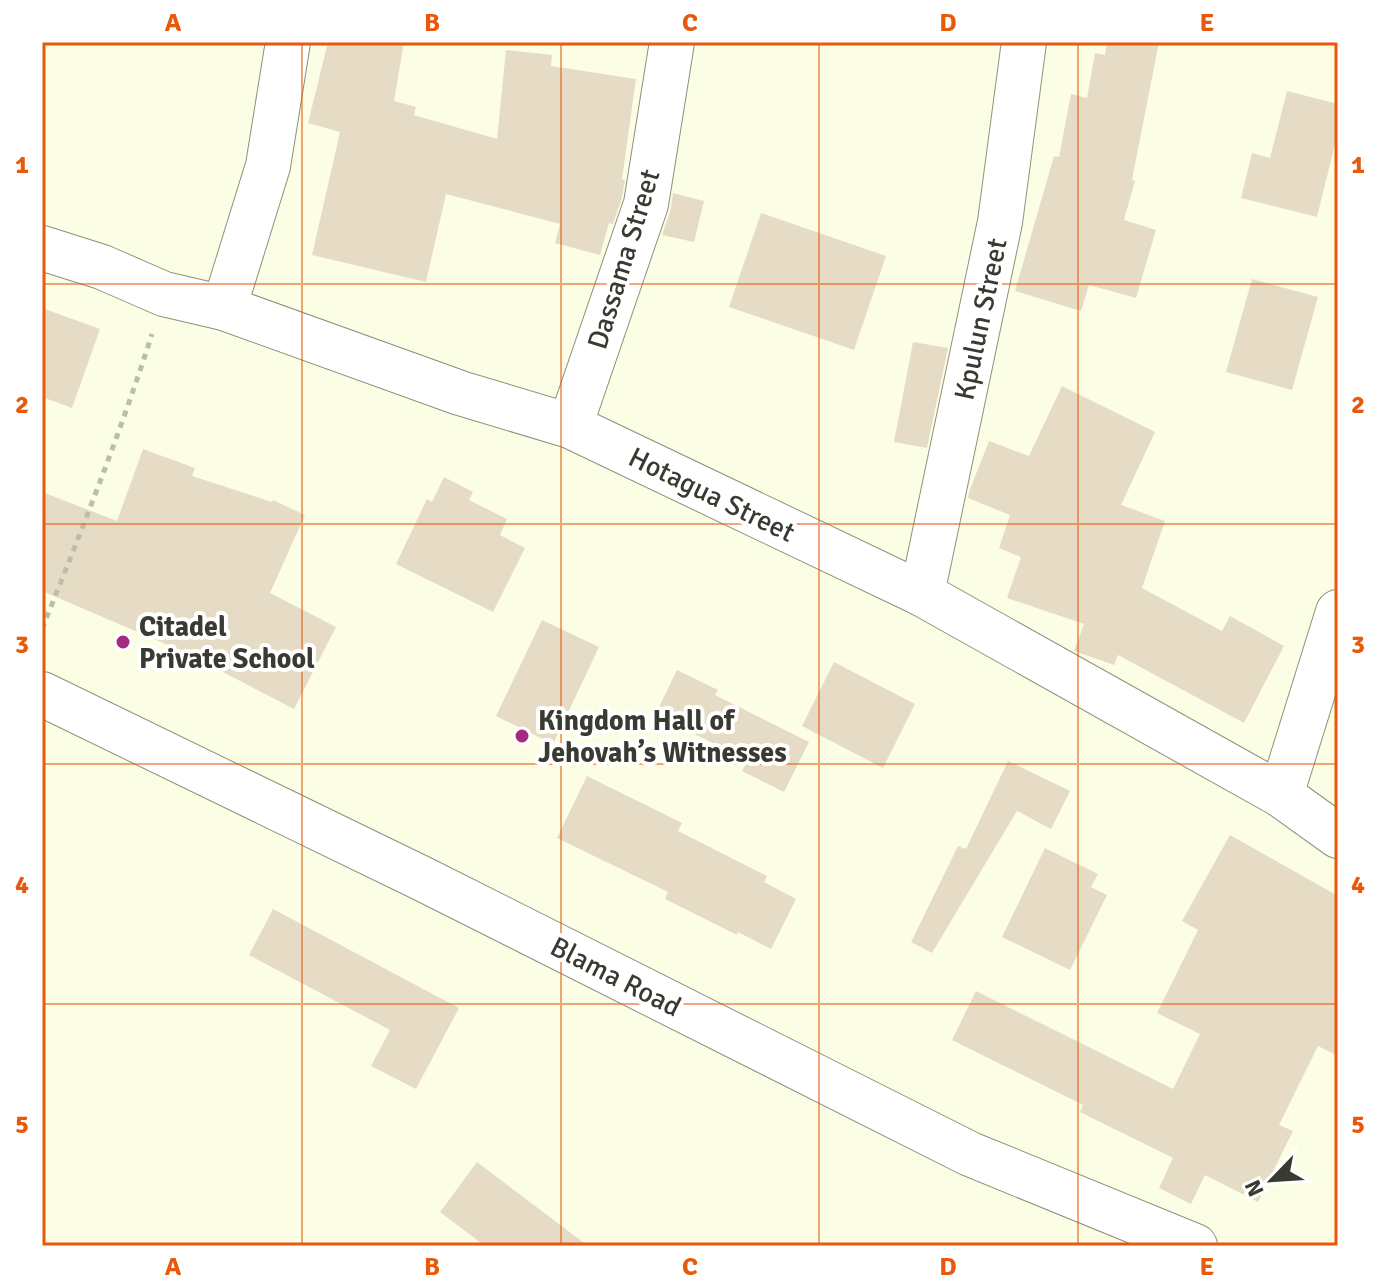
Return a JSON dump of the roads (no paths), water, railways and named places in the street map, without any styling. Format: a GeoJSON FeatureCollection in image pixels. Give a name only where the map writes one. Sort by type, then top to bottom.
{"type":"FeatureCollection","features":[{"type":"Feature","properties":{"kind":"street"},"geometry":{"type":"LineString","coordinates":[[224,308],[268,166],[288,42]]}},
{"type":"Feature","properties":{"kind":"street","name":"Dassama Street"},"geometry":{"type":"LineString","coordinates":[[570,426],[646,204],[672,42]]}},
{"type":"Feature","properties":{"kind":"street","name":"Kpulun Street"},"geometry":{"type":"LineString","coordinates":[[922,594],[1000,222],[1024,42]]}},
{"type":"Feature","properties":{"kind":"street","name":"Hotagua Street"},"geometry":{"type":"LineString","coordinates":[[42,248],[102,267],[164,294],[224,308],[460,393],[570,426],[922,594],[1281,795],[1338,836]]}},
{"type":"Feature","properties":{"kind":"street"},"geometry":{"type":"LineString","coordinates":[[1281,795],[1338,612]]}},
{"type":"Feature","properties":{"kind":"street","name":"Blama Road"},"geometry":{"type":"LineString","coordinates":[[42,694],[423,879],[970,1154],[1195,1246]]}},
{"type":"Feature","properties":{"kind":"place","name":"Citadel Private School"},"geometry":{"type":"Point","coordinates":[123,642]}},
{"type":"Feature","properties":{"kind":"place","name":"Kingdom Hall of Jehovah’s Witnesses"},"geometry":{"type":"Point","coordinates":[522,736]}}]}
